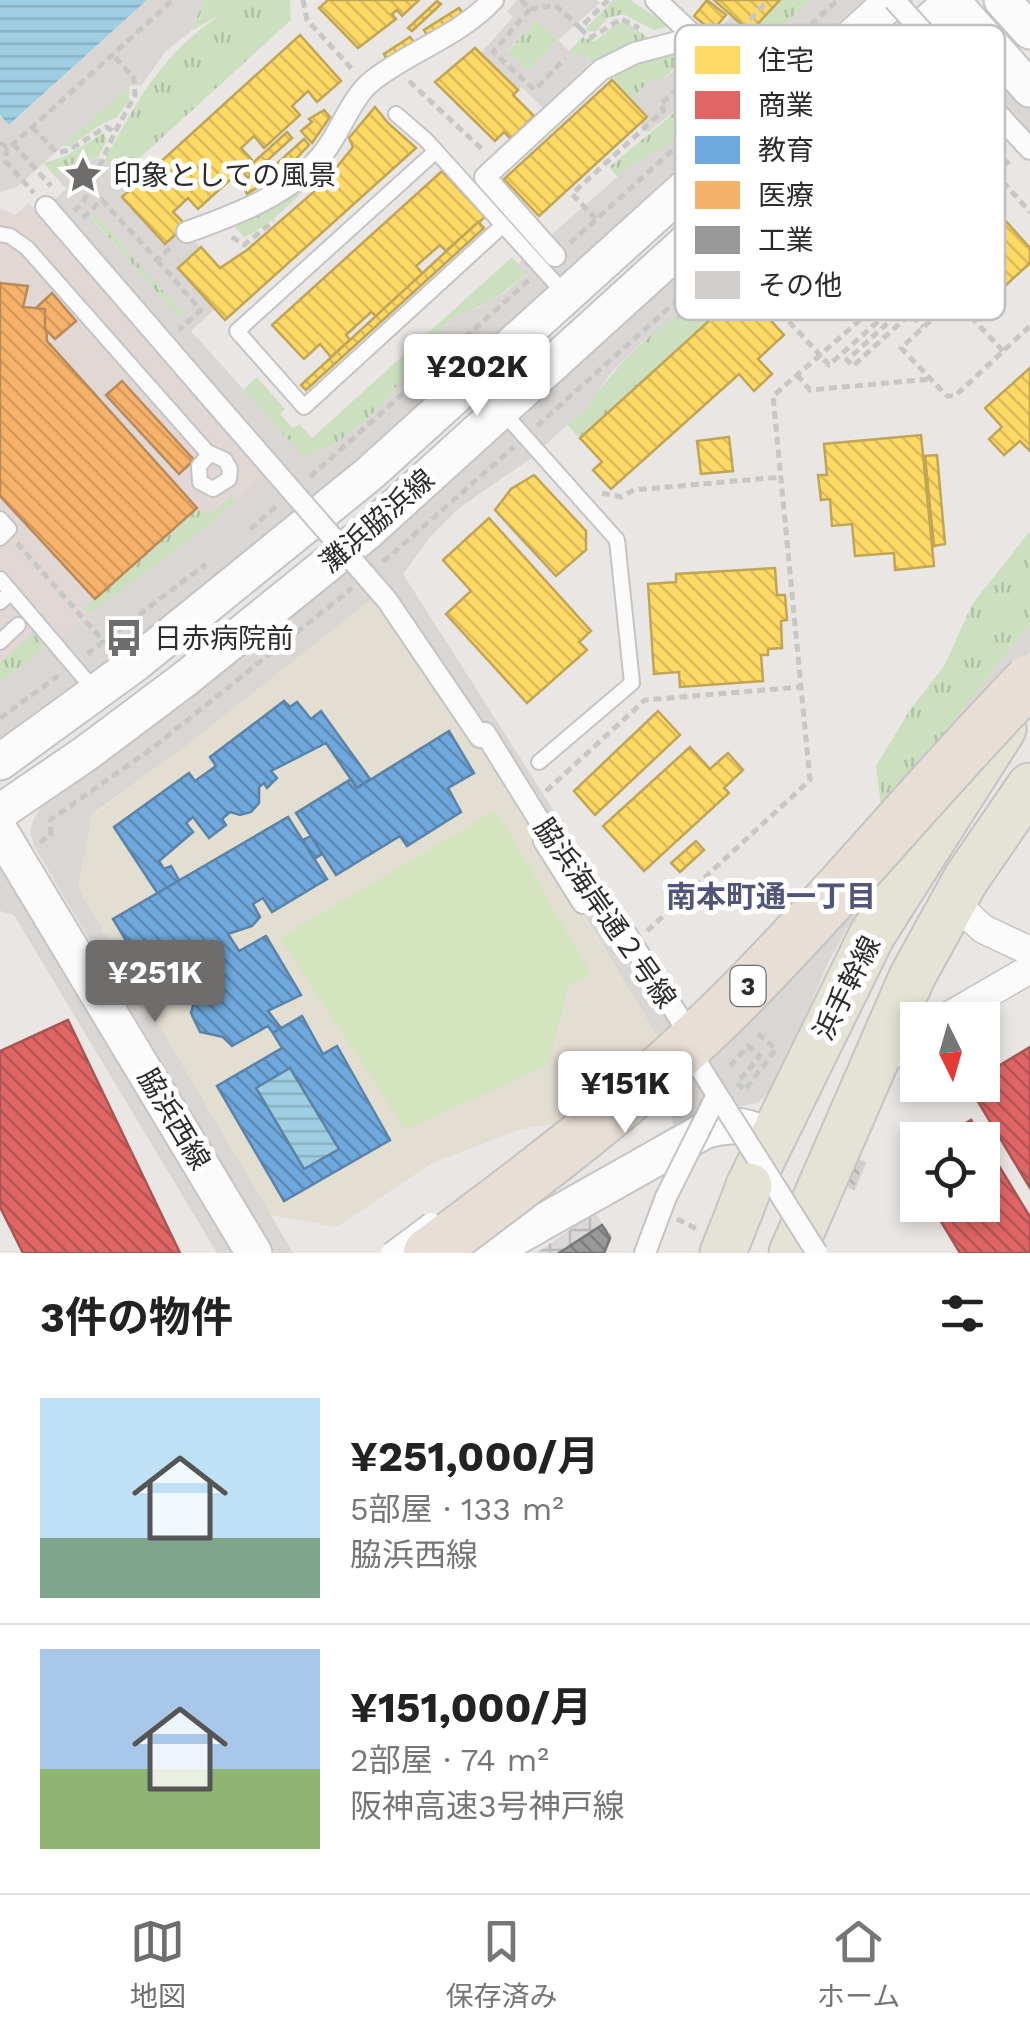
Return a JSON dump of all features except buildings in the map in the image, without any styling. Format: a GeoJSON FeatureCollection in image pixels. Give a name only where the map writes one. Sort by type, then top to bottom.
{"type":"FeatureCollection","features":[{"type":"Feature","properties":{"kind":"highway","name":"3"},"geometry":{"type":"LineString","coordinates":[[436,1233],[581,1138],[731,1004],[1030,683]]}},
{"type":"Feature","properties":{"kind":"highway","name":"3"},"geometry":{"type":"LineString","coordinates":[[486,1253],[667,1107],[768,1011],[910,861],[1030,726]]}},
{"type":"Feature","properties":{"kind":"main road","name":"浜手幹線"},"geometry":{"type":"LineString","coordinates":[[723,1253],[744,1198],[872,935],[1030,683]]}},
{"type":"Feature","properties":{"kind":"main road","name":"浜手幹線"},"geometry":{"type":"LineString","coordinates":[[801,1251],[870,1069],[912,978],[953,901],[1030,786]]}},
{"type":"Feature","properties":{"kind":"street"},"geometry":{"type":"LineString","coordinates":[[187,232],[218,221],[288,185],[322,156],[367,86],[392,65],[474,20],[493,0]]}},
{"type":"Feature","properties":{"kind":"street"},"geometry":{"type":"LineString","coordinates":[[656,0],[682,25]]}},
{"type":"Feature","properties":{"kind":"street"},"geometry":{"type":"LineString","coordinates":[[894,0],[917,25]]}},
{"type":"Feature","properties":{"kind":"street","name":"灘浜脇浜線"},"geometry":{"type":"LineString","coordinates":[[866,25],[894,0]]}},
{"type":"Feature","properties":{"kind":"street"},"geometry":{"type":"LineString","coordinates":[[952,0],[974,25]]}},
{"type":"Feature","properties":{"kind":"street","name":"灘浜脇浜線"},"geometry":{"type":"LineString","coordinates":[[925,25],[952,0]]}},
{"type":"Feature","properties":{"kind":"street"},"geometry":{"type":"LineString","coordinates":[[1002,0],[1030,32]]}},
{"type":"Feature","properties":{"kind":"street"},"geometry":{"type":"LineString","coordinates":[[548,262],[484,177],[601,70],[635,53],[675,43]]}},
{"type":"Feature","properties":{"kind":"street"},"geometry":{"type":"LineString","coordinates":[[1005,60],[1030,88]]}},
{"type":"Feature","properties":{"kind":"street"},"geometry":{"type":"LineString","coordinates":[[1005,128],[1026,158]]}},
{"type":"Feature","properties":{"kind":"street","name":"灘浜脇浜線"},"geometry":{"type":"LineString","coordinates":[[0,762],[242,579],[369,474],[675,197]]}},
{"type":"Feature","properties":{"kind":"street"},"geometry":{"type":"LineString","coordinates":[[53,201],[219,406],[387,600],[480,737],[583,903]]}},
{"type":"Feature","properties":{"kind":"street","name":"灘浜脇浜線"},"geometry":{"type":"LineString","coordinates":[[0,812],[185,680],[366,533],[675,252]]}},
{"type":"Feature","properties":{"kind":"street","name":"脇浜海岸通２号線"},"geometry":{"type":"LineString","coordinates":[[480,737],[485,733],[547,832],[623,929],[689,1033],[682,1039],[718,1096],[801,1251]]}},
{"type":"Feature","properties":{"kind":"street","name":"脇浜西線"},"geometry":{"type":"LineString","coordinates":[[0,831],[254,1253]]}},
{"type":"Feature","properties":{"kind":"street"},"geometry":{"type":"LineString","coordinates":[[953,901],[983,929],[1030,952]]}},
{"type":"Feature","properties":{"kind":"street"},"geometry":{"type":"LineString","coordinates":[[972,1002],[1030,968]]}},
{"type":"Feature","properties":{"kind":"street"},"geometry":{"type":"LineString","coordinates":[[472,1196],[529,1162],[682,1039]]}},
{"type":"Feature","properties":{"kind":"street"},"geometry":{"type":"LineString","coordinates":[[870,1069],[900,1048]]}},
{"type":"Feature","properties":{"kind":"street"},"geometry":{"type":"LineString","coordinates":[[645,1253],[666,1197],[718,1096]]}},
{"type":"Feature","properties":{"kind":"street"},"geometry":{"type":"LineString","coordinates":[[486,1253],[704,1131],[728,1124],[752,1127],[772,1139]]}},
{"type":"Feature","properties":{"kind":"street"},"geometry":{"type":"LineString","coordinates":[[390,1253],[436,1233]]}},
{"type":"Feature","properties":{"kind":"lane"},"geometry":{"type":"LineString","coordinates":[[396,114],[436,151],[502,226],[548,262],[566,295]]}},
{"type":"Feature","properties":{"kind":"lane"},"geometry":{"type":"LineString","coordinates":[[436,151],[237,331],[304,407],[502,226]]}},
{"type":"Feature","properties":{"kind":"lane"},"geometry":{"type":"LineString","coordinates":[[0,234],[27,248],[207,452]]}},
{"type":"Feature","properties":{"kind":"lane"},"geometry":{"type":"LineString","coordinates":[[502,410],[618,540],[632,682],[539,762]]}},
{"type":"Feature","properties":{"kind":"lane"},"geometry":{"type":"LineString","coordinates":[[0,520],[9,529],[7,539]]}},
{"type":"Feature","properties":{"kind":"lane"},"geometry":{"type":"LineString","coordinates":[[0,579],[6,597],[74,664],[96,692]]}},
{"type":"Feature","properties":{"kind":"lane"},"geometry":{"type":"LineString","coordinates":[[0,642],[18,626]]}},
{"type":"Feature","properties":{"kind":"path"},"geometry":{"type":"LineString","coordinates":[[23,181],[6,162],[10,146],[173,0]]}},
{"type":"Feature","properties":{"kind":"path"},"geometry":{"type":"LineString","coordinates":[[304,0],[307,20],[367,86]]}},
{"type":"Feature","properties":{"kind":"path"},"geometry":{"type":"LineString","coordinates":[[521,0],[530,9]]}},
{"type":"Feature","properties":{"kind":"path"},"geometry":{"type":"LineString","coordinates":[[565,58],[535,90],[494,52],[530,9],[555,5],[580,28],[608,0]]}},
{"type":"Feature","properties":{"kind":"path"},"geometry":{"type":"LineString","coordinates":[[746,25],[768,0]]}},
{"type":"Feature","properties":{"kind":"path"},"geometry":{"type":"LineString","coordinates":[[811,25],[838,0]]}},
{"type":"Feature","properties":{"kind":"path"},"geometry":{"type":"LineString","coordinates":[[73,212],[84,203],[132,102],[134,78],[113,54]]}},
{"type":"Feature","properties":{"kind":"path"},"geometry":{"type":"LineString","coordinates":[[392,65],[470,139]]}},
{"type":"Feature","properties":{"kind":"path"},"geometry":{"type":"LineString","coordinates":[[596,219],[572,194],[664,110],[660,105],[675,91]]}},
{"type":"Feature","properties":{"kind":"path"},"geometry":{"type":"LineString","coordinates":[[32,127],[58,153],[106,127],[115,132]]}},
{"type":"Feature","properties":{"kind":"path"},"geometry":{"type":"LineString","coordinates":[[0,142],[10,146],[53,201]]}},
{"type":"Feature","properties":{"kind":"path"},"geometry":{"type":"LineString","coordinates":[[308,479],[675,148]]}},
{"type":"Feature","properties":{"kind":"path"},"geometry":{"type":"LineString","coordinates":[[1005,184],[1030,212]]}},
{"type":"Feature","properties":{"kind":"path"},"geometry":{"type":"LineString","coordinates":[[80,220],[102,200],[157,260],[201,310],[178,331]]}},
{"type":"Feature","properties":{"kind":"path"},"geometry":{"type":"LineString","coordinates":[[157,260],[187,232]]}},
{"type":"Feature","properties":{"kind":"path"},"geometry":{"type":"LineString","coordinates":[[788,320],[829,365],[880,320]]}},
{"type":"Feature","properties":{"kind":"path"},"geometry":{"type":"LineString","coordinates":[[641,936],[810,780],[773,396],[860,320]]}},
{"type":"Feature","properties":{"kind":"path"},"geometry":{"type":"LineString","coordinates":[[891,320],[847,360],[852,366],[903,320]]}},
{"type":"Feature","properties":{"kind":"path"},"geometry":{"type":"LineString","coordinates":[[916,320],[923,328]]}},
{"type":"Feature","properties":{"kind":"path"},"geometry":{"type":"LineString","coordinates":[[931,320],[902,348],[947,396],[955,396],[1030,326]]}},
{"type":"Feature","properties":{"kind":"path"},"geometry":{"type":"LineString","coordinates":[[974,320],[1003,351]]}},
{"type":"Feature","properties":{"kind":"path"},"geometry":{"type":"LineString","coordinates":[[797,375],[810,390],[930,379]]}},
{"type":"Feature","properties":{"kind":"path"},"geometry":{"type":"LineString","coordinates":[[594,484],[603,494],[620,497],[634,490],[781,477]]}},
{"type":"Feature","properties":{"kind":"path"},"geometry":{"type":"LineString","coordinates":[[241,536],[280,503]]}},
{"type":"Feature","properties":{"kind":"path"},"geometry":{"type":"LineString","coordinates":[[7,539],[104,642]]}},
{"type":"Feature","properties":{"kind":"path"},"geometry":{"type":"LineString","coordinates":[[0,718],[214,559]]}},
{"type":"Feature","properties":{"kind":"path"},"geometry":{"type":"LineString","coordinates":[[381,564],[388,572]]}},
{"type":"Feature","properties":{"kind":"path"},"geometry":{"type":"LineString","coordinates":[[80,641],[89,653]]}},
{"type":"Feature","properties":{"kind":"path"},"geometry":{"type":"LineString","coordinates":[[536,799],[645,700],[801,687]]}},
{"type":"Feature","properties":{"kind":"path"},"geometry":{"type":"LineString","coordinates":[[717,1066],[745,1090],[776,1049],[752,1029]]}},
{"type":"Feature","properties":{"kind":"path"},"geometry":{"type":"LineString","coordinates":[[730,1066],[748,1046],[760,1056],[737,1083]]}},
{"type":"Feature","properties":{"kind":"shaded area"},"geometry":{"type":"Polygon","coordinates":[[[147,0],[204,0],[191,31],[165,52],[142,85],[129,86],[17,187],[0,192],[0,115],[10,125],[147,0]]]}},
{"type":"Feature","properties":{"kind":"shaded area"},"geometry":{"type":"Polygon","coordinates":[[[517,0],[600,3],[558,40],[574,56],[584,54],[591,62],[543,108],[522,87],[518,90],[481,53],[513,17],[507,11],[517,0]],[[536,20],[507,51],[528,71],[558,40],[536,20]]]}},
{"type":"Feature","properties":{"kind":"shaded area"},"geometry":{"type":"Polygon","coordinates":[[[811,0],[863,0],[835,25],[783,25],[811,0]]]}},
{"type":"Feature","properties":{"kind":"shaded area"},"geometry":{"type":"Polygon","coordinates":[[[732,16],[742,25],[722,25],[732,16]]]}},
{"type":"Feature","properties":{"kind":"shaded area"},"geometry":{"type":"Polygon","coordinates":[[[675,69],[675,111],[648,132],[639,123],[646,116],[631,99],[654,77],[660,83],[675,69]]]}},
{"type":"Feature","properties":{"kind":"shaded area"},"geometry":{"type":"Polygon","coordinates":[[[1005,80],[1030,108],[1030,139],[1005,112],[1005,80]]]}},
{"type":"Feature","properties":{"kind":"shaded area"},"geometry":{"type":"Polygon","coordinates":[[[675,138],[675,171],[338,477],[114,657],[0,739],[0,683],[215,520],[278,461],[39,214],[66,189],[55,176],[75,162],[105,159],[133,186],[122,197],[164,244],[183,228],[200,247],[178,268],[215,309],[191,331],[304,457],[336,443],[361,424],[387,400],[424,345],[457,315],[479,308],[506,292],[526,274],[518,264],[623,172],[675,138]],[[95,214],[91,218],[180,318],[183,314],[95,214]]]}},
{"type":"Feature","properties":{"kind":"shaded area"},"geometry":{"type":"Polygon","coordinates":[[[29,203],[274,484],[0,696],[0,208],[15,215],[29,203]]]}},
{"type":"Feature","properties":{"kind":"shaded area"},"geometry":{"type":"Polygon","coordinates":[[[675,277],[675,318],[642,342],[611,373],[586,408],[530,459],[459,508],[430,537],[403,574],[686,1018],[908,786],[1030,624],[1030,652],[970,727],[867,895],[830,959],[774,1087],[758,1103],[717,1110],[673,1125],[661,1042],[578,905],[590,897],[379,603],[371,599],[191,742],[92,814],[78,888],[293,1253],[275,1253],[34,846],[30,832],[40,808],[54,796],[187,702],[397,529],[675,277]]]}},
{"type":"Feature","properties":{"kind":"shaded area"},"geometry":{"type":"Polygon","coordinates":[[[371,598],[379,603],[472,734],[661,1042],[561,1123],[521,1129],[432,1163],[337,1227],[270,1215],[78,888],[92,815],[191,742],[371,598]]]}},
{"type":"Feature","properties":{"kind":"shaded area"},"geometry":{"type":"Polygon","coordinates":[[[0,866],[234,1253],[217,1253],[14,915],[0,911],[0,866]]]}},
{"type":"Feature","properties":{"kind":"shaded area"},"geometry":{"type":"Polygon","coordinates":[[[595,1213],[612,1236],[606,1253],[536,1253],[595,1213]]]}},
{"type":"Feature","properties":{"kind":"green space"},"geometry":{"type":"Polygon","coordinates":[[[204,0],[290,0],[291,20],[121,175],[105,159],[141,97],[182,46],[221,14],[191,31],[204,0]]]}},
{"type":"Feature","properties":{"kind":"green space"},"geometry":{"type":"Polygon","coordinates":[[[613,0],[630,0],[670,26],[654,30],[623,14],[607,18],[596,32],[588,31],[586,28],[613,0]]]}},
{"type":"Feature","properties":{"kind":"green space"},"geometry":{"type":"Polygon","coordinates":[[[780,0],[811,0],[783,25],[757,25],[780,0]]]}},
{"type":"Feature","properties":{"kind":"green space"},"geometry":{"type":"Polygon","coordinates":[[[536,20],[558,40],[528,72],[507,52],[536,20]]]}},
{"type":"Feature","properties":{"kind":"green space"},"geometry":{"type":"Polygon","coordinates":[[[618,23],[627,23],[650,39],[591,62],[584,54],[574,56],[569,51],[583,37],[594,42],[618,23]]]}},
{"type":"Feature","properties":{"kind":"green space"},"geometry":{"type":"Polygon","coordinates":[[[675,50],[675,68],[659,83],[654,78],[631,99],[612,80],[627,67],[675,50]]]}},
{"type":"Feature","properties":{"kind":"green space"},"geometry":{"type":"Polygon","coordinates":[[[129,86],[129,100],[117,117],[70,146],[62,146],[129,86]]]}},
{"type":"Feature","properties":{"kind":"green space"},"geometry":{"type":"Polygon","coordinates":[[[675,112],[672,141],[618,177],[609,167],[675,112]]]}},
{"type":"Feature","properties":{"kind":"green space"},"geometry":{"type":"Polygon","coordinates":[[[104,133],[107,140],[98,157],[75,162],[55,176],[43,163],[64,157],[104,133]]]}},
{"type":"Feature","properties":{"kind":"green space"},"geometry":{"type":"Polygon","coordinates":[[[340,143],[342,146],[310,184],[270,221],[244,237],[235,227],[286,196],[340,143]]]}},
{"type":"Feature","properties":{"kind":"green space"},"geometry":{"type":"Polygon","coordinates":[[[95,213],[184,314],[180,319],[91,217],[95,213]]]}},
{"type":"Feature","properties":{"kind":"green space"},"geometry":{"type":"Polygon","coordinates":[[[512,257],[527,273],[495,298],[447,324],[373,414],[318,452],[303,457],[243,390],[257,377],[285,409],[280,414],[293,428],[299,424],[312,438],[512,257]]]}},
{"type":"Feature","properties":{"kind":"green space"},"geometry":{"type":"Polygon","coordinates":[[[675,316],[675,320],[710,320],[580,438],[567,425],[622,363],[675,316]]]}},
{"type":"Feature","properties":{"kind":"green space"},"geometry":{"type":"Polygon","coordinates":[[[230,496],[235,501],[166,560],[91,613],[81,610],[197,509],[202,513],[214,511],[230,496]]]}},
{"type":"Feature","properties":{"kind":"green space"},"geometry":{"type":"Polygon","coordinates":[[[1030,531],[1030,624],[956,718],[883,823],[876,766],[910,710],[944,666],[973,603],[1030,531]]]}},
{"type":"Feature","properties":{"kind":"green space"},"geometry":{"type":"Polygon","coordinates":[[[33,633],[46,648],[0,683],[0,662],[33,633]]]}},
{"type":"Feature","properties":{"kind":"green space"},"geometry":{"type":"Polygon","coordinates":[[[496,810],[591,974],[568,987],[548,1065],[405,1130],[280,938],[496,810]]]}},
{"type":"Feature","properties":{"kind":"water"},"geometry":{"type":"Polygon","coordinates":[[[0,0],[147,0],[9,125],[0,115],[0,0]]]}},
{"type":"Feature","properties":{"kind":"water"},"geometry":{"type":"Polygon","coordinates":[[[290,1068],[339,1149],[304,1169],[256,1088],[290,1068]]]}},
{"type":"Feature","properties":{"kind":"place","name":"印象としての風景"},"geometry":{"type":"Point","coordinates":[83,175]}},
{"type":"Feature","properties":{"kind":"place","name":"日赤病院前"},"geometry":{"type":"Point","coordinates":[124,638]}},
{"type":"Feature","properties":{"kind":"district","name":"南本町通一丁目"},"geometry":{"type":"Point","coordinates":[771,896]}}]}
